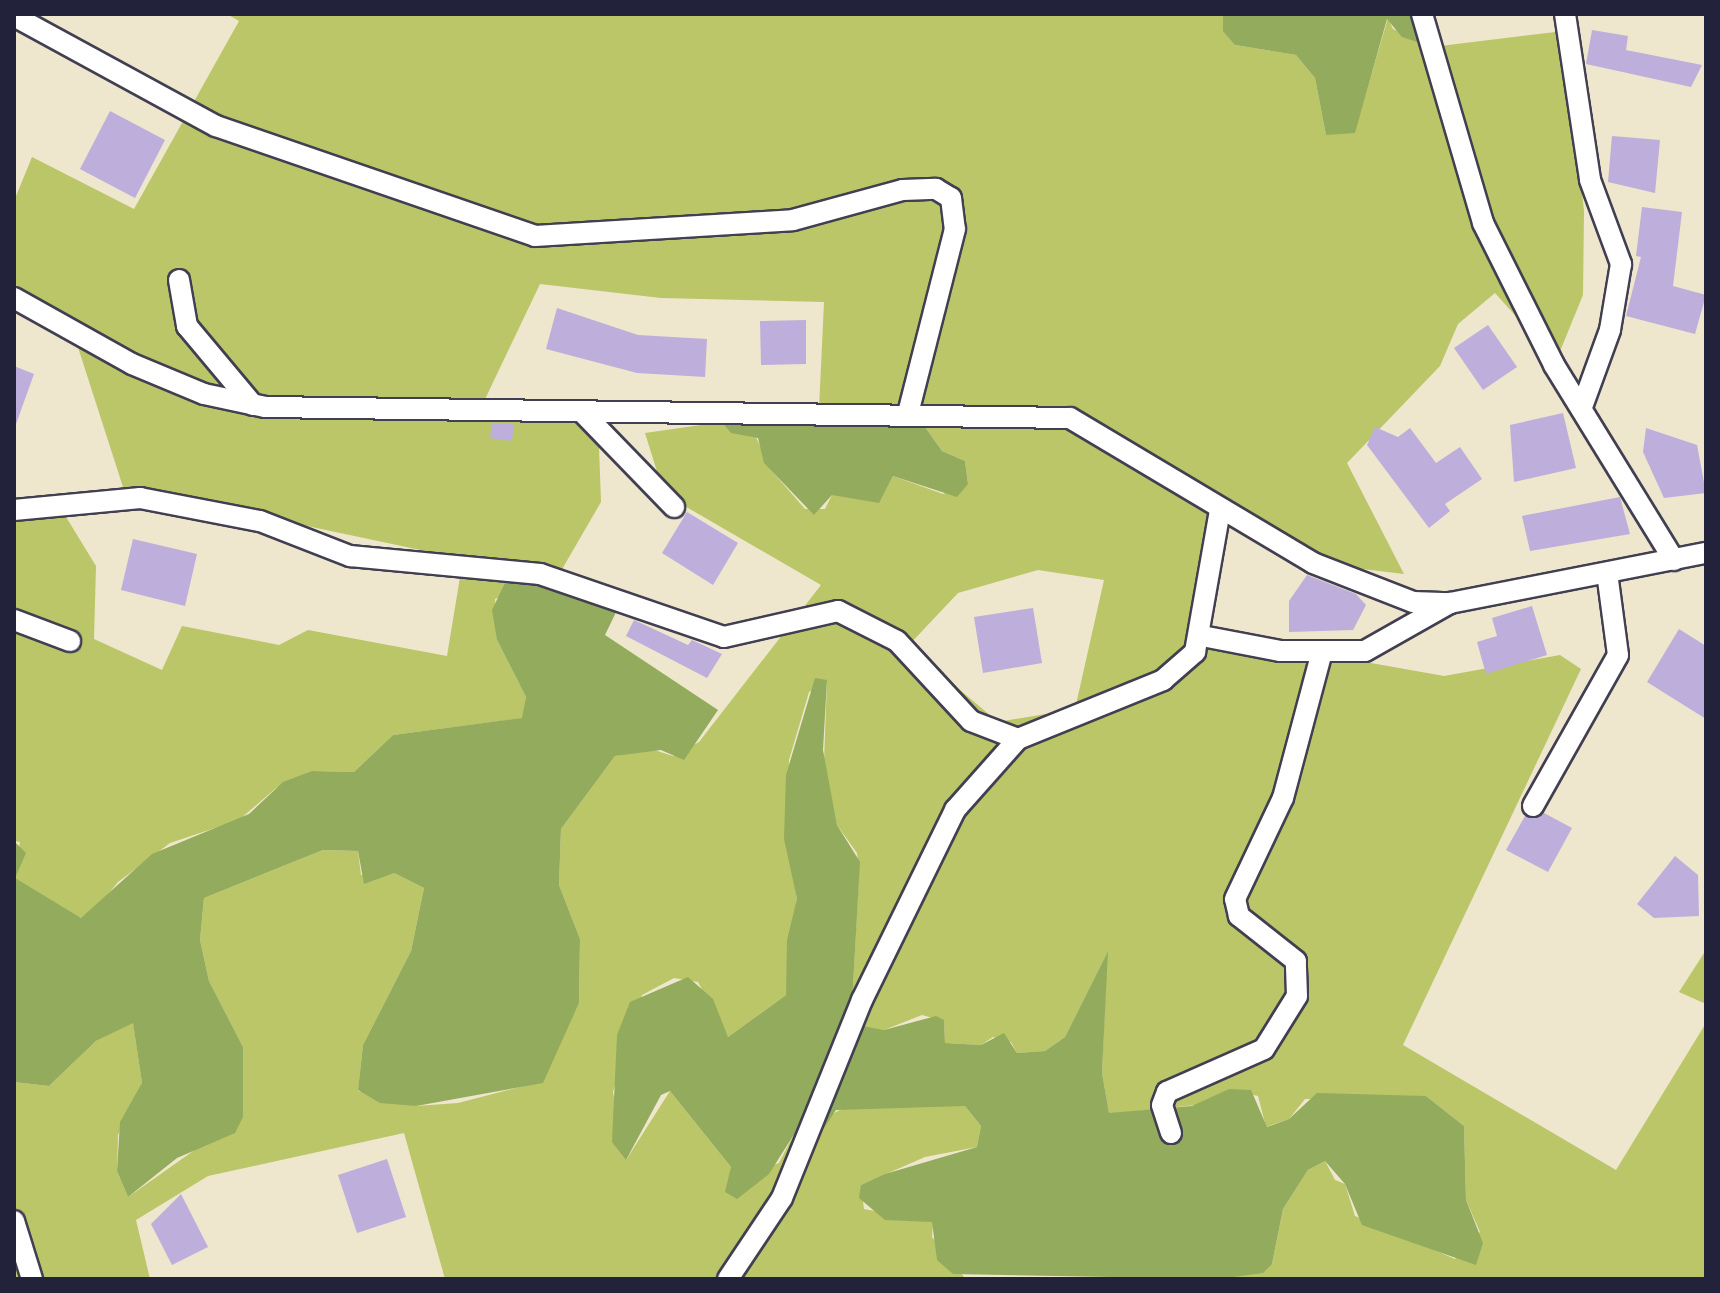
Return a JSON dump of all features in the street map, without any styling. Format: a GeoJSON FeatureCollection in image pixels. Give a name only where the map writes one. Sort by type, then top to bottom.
{"type":"FeatureCollection","features":[{"type":"Feature","properties":{"kind":"street"},"geometry":{"type":"LineString","coordinates":[[1422,14],[1483,223],[1582,407],[1674,560]]}},
{"type":"Feature","properties":{"kind":"street"},"geometry":{"type":"LineString","coordinates":[[1565,14],[1590,180],[1621,264],[1610,330],[1582,407]]}},
{"type":"Feature","properties":{"kind":"street"},"geometry":{"type":"LineString","coordinates":[[14,16],[216,126],[535,236],[793,220],[903,190],[944,192],[955,229],[908,414]]}},
{"type":"Feature","properties":{"kind":"street"},"geometry":{"type":"LineString","coordinates":[[179,280],[187,326],[253,405]]}},
{"type":"Feature","properties":{"kind":"street"},"geometry":{"type":"LineString","coordinates":[[14,298],[132,364],[253,405],[583,413],[1070,418],[1111,436],[1220,510],[1388,595],[1450,603],[1706,553]]}},
{"type":"Feature","properties":{"kind":"street"},"geometry":{"type":"LineString","coordinates":[[583,413],[674,507]]}},
{"type":"Feature","properties":{"kind":"street"},"geometry":{"type":"LineString","coordinates":[[14,510],[140,498],[260,521],[350,556],[540,574],[724,637],[838,611],[897,641],[971,721],[1018,739]]}},
{"type":"Feature","properties":{"kind":"street"},"geometry":{"type":"LineString","coordinates":[[728,1279],[782,1198],[862,1000],[955,810],[1018,739],[1163,680],[1202,636],[1220,510]]}},
{"type":"Feature","properties":{"kind":"street"},"geometry":{"type":"LineString","coordinates":[[1533,806],[1618,655],[1607,573]]}},
{"type":"Feature","properties":{"kind":"street"},"geometry":{"type":"LineString","coordinates":[[1202,636],[1321,655],[1365,651],[1450,603]]}},
{"type":"Feature","properties":{"kind":"street"},"geometry":{"type":"LineString","coordinates":[[14,620],[70,641]]}},
{"type":"Feature","properties":{"kind":"street"},"geometry":{"type":"LineString","coordinates":[[1171,1133],[1162,1105],[1167,1092],[1264,1049],[1297,996],[1296,961],[1239,916],[1235,899],[1283,798],[1321,655]]}},
{"type":"Feature","properties":{"kind":"street"},"geometry":{"type":"LineString","coordinates":[[14,1221],[32,1279]]}},
{"type":"Feature","properties":{"kind":"green space"},"geometry":{"type":"Polygon","coordinates":[[[227,14],[1223,14],[1235,45],[1296,55],[1315,78],[1326,135],[1358,120],[1388,18],[1393,29],[1432,47],[1564,31],[1584,211],[1583,295],[1556,361],[1495,293],[1458,324],[1440,366],[1347,463],[1404,574],[1313,563],[1225,520],[1209,634],[1444,676],[1560,655],[1581,669],[1403,1045],[1616,1170],[1706,1023],[1706,1279],[1219,1279],[1272,1264],[1283,1209],[1308,1170],[1325,1161],[1335,1180],[1345,1184],[1355,1216],[1455,1259],[1480,1232],[1466,1200],[1464,1126],[1426,1096],[1305,1099],[1289,1119],[1266,1127],[1258,1096],[1229,1089],[1206,1104],[1109,1114],[1102,1073],[1107,953],[1065,1037],[1045,1051],[1017,1053],[1011,1042],[993,1037],[981,1045],[945,1043],[944,1021],[922,1015],[884,1030],[862,1027],[852,1004],[859,874],[857,853],[837,825],[824,762],[827,681],[809,692],[789,760],[788,852],[797,899],[786,995],[728,1037],[698,982],[674,978],[642,995],[613,1092],[626,1160],[670,1091],[731,1167],[730,1180],[779,1163],[793,1136],[847,1106],[965,1106],[981,1126],[977,1147],[925,1157],[861,1185],[864,1209],[933,1222],[932,1237],[964,1277],[975,1279],[445,1279],[404,1133],[208,1176],[136,1220],[150,1279],[14,1279],[14,1082],[49,1086],[96,1041],[133,1022],[142,1083],[118,1135],[117,1171],[128,1197],[243,1116],[243,1047],[209,981],[200,940],[204,898],[323,850],[358,851],[361,875],[394,873],[424,888],[411,951],[363,1045],[358,1091],[416,1106],[458,1103],[531,1084],[545,1073],[579,1003],[580,939],[559,885],[561,829],[615,756],[651,749],[673,756],[699,742],[821,585],[664,494],[645,433],[722,422],[736,434],[755,435],[771,470],[805,509],[825,509],[832,495],[884,493],[893,476],[943,494],[968,484],[965,461],[942,451],[925,427],[819,409],[824,302],[661,298],[540,284],[477,416],[598,420],[601,502],[561,571],[495,599],[497,640],[526,697],[523,718],[393,735],[354,772],[312,771],[276,788],[239,820],[170,843],[118,882],[91,915],[81,918],[51,903],[14,878],[20,842],[14,841],[14,510],[63,512],[96,566],[94,639],[162,670],[182,626],[279,645],[308,630],[447,656],[463,559],[123,487],[75,338],[14,295],[14,201],[32,157],[134,209],[239,21],[227,14]],[[1038,570],[958,593],[908,646],[998,722],[1075,709],[1104,580],[1038,570]]]}},
{"type":"Feature","properties":{"kind":"green space"},"geometry":{"type":"Polygon","coordinates":[[[1223,14],[1422,14],[1432,47],[1402,37],[1387,19],[1355,133],[1326,135],[1315,78],[1296,55],[1235,45],[1223,31],[1223,14]]]}},
{"type":"Feature","properties":{"kind":"green space"},"geometry":{"type":"Polygon","coordinates":[[[722,422],[925,427],[942,451],[965,461],[968,484],[957,497],[893,476],[879,503],[832,495],[814,515],[764,463],[758,438],[731,433],[722,422]]]}},
{"type":"Feature","properties":{"kind":"green space"},"geometry":{"type":"Polygon","coordinates":[[[531,576],[620,604],[605,635],[718,710],[684,760],[661,750],[615,756],[561,829],[559,885],[580,939],[579,1003],[543,1083],[416,1106],[380,1103],[358,1090],[363,1045],[411,951],[424,888],[394,873],[364,884],[358,851],[323,850],[204,898],[200,940],[209,981],[243,1047],[243,1117],[235,1133],[177,1158],[128,1197],[117,1171],[120,1122],[142,1083],[133,1023],[96,1041],[49,1086],[14,1082],[14,841],[26,853],[15,878],[81,918],[152,854],[249,814],[283,782],[312,771],[354,772],[393,735],[522,718],[526,697],[497,640],[492,610],[505,583],[531,576]]]}},
{"type":"Feature","properties":{"kind":"green space"},"geometry":{"type":"Polygon","coordinates":[[[815,678],[827,680],[823,750],[837,825],[860,862],[852,1004],[862,1026],[884,1030],[936,1016],[944,1020],[945,1043],[981,1045],[1004,1033],[1017,1053],[1045,1051],[1065,1037],[1108,951],[1102,1073],[1109,1113],[1192,1106],[1229,1089],[1251,1090],[1267,1127],[1289,1119],[1317,1093],[1426,1096],[1464,1126],[1466,1200],[1483,1243],[1476,1265],[1362,1225],[1345,1184],[1325,1161],[1308,1170],[1283,1209],[1272,1264],[1263,1273],[1219,1279],[953,1274],[937,1260],[932,1222],[885,1220],[859,1198],[861,1185],[885,1174],[977,1147],[981,1126],[965,1106],[836,1110],[824,1128],[793,1136],[769,1174],[737,1199],[725,1192],[731,1167],[670,1091],[661,1095],[626,1160],[612,1142],[617,1035],[630,1002],[688,977],[713,999],[728,1037],[786,995],[787,940],[797,899],[784,839],[786,775],[815,678]]]}},
{"type":"Feature","properties":{"kind":"green space"},"geometry":{"type":"Polygon","coordinates":[[[1706,950],[1706,1004],[1679,992],[1706,950]]]}},
{"type":"Feature","properties":{"kind":"building"},"geometry":{"type":"Polygon","coordinates":[[[1592,30],[1628,36],[1626,50],[1702,65],[1691,87],[1586,64],[1592,30]]]}},
{"type":"Feature","properties":{"kind":"building"},"geometry":{"type":"Polygon","coordinates":[[[110,111],[165,140],[135,198],[80,169],[110,111]]]}},
{"type":"Feature","properties":{"kind":"building"},"geometry":{"type":"Polygon","coordinates":[[[1612,136],[1660,140],[1655,193],[1608,182],[1612,136]]]}},
{"type":"Feature","properties":{"kind":"building"},"geometry":{"type":"Polygon","coordinates":[[[1642,207],[1682,212],[1673,286],[1706,295],[1695,334],[1626,316],[1641,257],[1636,256],[1642,207]]]}},
{"type":"Feature","properties":{"kind":"building"},"geometry":{"type":"Polygon","coordinates":[[[557,308],[638,335],[707,339],[705,377],[637,373],[546,349],[557,308]]]}},
{"type":"Feature","properties":{"kind":"building"},"geometry":{"type":"Polygon","coordinates":[[[806,320],[806,364],[761,365],[760,321],[806,320]]]}},
{"type":"Feature","properties":{"kind":"building"},"geometry":{"type":"Polygon","coordinates":[[[1488,325],[1517,367],[1483,390],[1454,348],[1488,325]]]}},
{"type":"Feature","properties":{"kind":"building"},"geometry":{"type":"Polygon","coordinates":[[[14,366],[34,374],[16,424],[14,424],[14,366]]]}},
{"type":"Feature","properties":{"kind":"building"},"geometry":{"type":"Polygon","coordinates":[[[1563,413],[1576,468],[1514,482],[1510,425],[1563,413]]]}},
{"type":"Feature","properties":{"kind":"building"},"geometry":{"type":"Polygon","coordinates":[[[492,423],[514,423],[512,441],[490,438],[492,423]]]}},
{"type":"Feature","properties":{"kind":"building"},"geometry":{"type":"Polygon","coordinates":[[[1375,427],[1398,437],[1410,428],[1436,463],[1460,447],[1482,479],[1445,504],[1450,511],[1429,528],[1367,445],[1375,427]]]}},
{"type":"Feature","properties":{"kind":"building"},"geometry":{"type":"Polygon","coordinates":[[[1646,428],[1697,445],[1706,493],[1664,498],[1643,452],[1646,428]]]}},
{"type":"Feature","properties":{"kind":"building"},"geometry":{"type":"Polygon","coordinates":[[[1620,497],[1630,534],[1530,551],[1522,516],[1620,497]]]}},
{"type":"Feature","properties":{"kind":"building"},"geometry":{"type":"Polygon","coordinates":[[[687,512],[738,543],[713,585],[662,553],[687,512]]]}},
{"type":"Feature","properties":{"kind":"building"},"geometry":{"type":"Polygon","coordinates":[[[133,539],[197,554],[185,606],[121,590],[133,539]]]}},
{"type":"Feature","properties":{"kind":"building"},"geometry":{"type":"Polygon","coordinates":[[[1307,575],[1356,594],[1366,605],[1353,630],[1289,632],[1289,601],[1307,575]]]}},
{"type":"Feature","properties":{"kind":"building"},"geometry":{"type":"Polygon","coordinates":[[[1532,606],[1547,655],[1486,674],[1477,642],[1497,636],[1492,618],[1532,606]]]}},
{"type":"Feature","properties":{"kind":"building"},"geometry":{"type":"Polygon","coordinates":[[[1033,608],[1042,663],[983,673],[974,617],[1033,608]]]}},
{"type":"Feature","properties":{"kind":"building"},"geometry":{"type":"Polygon","coordinates":[[[634,620],[688,645],[692,640],[722,654],[707,678],[626,636],[634,620]]]}},
{"type":"Feature","properties":{"kind":"building"},"geometry":{"type":"Polygon","coordinates":[[[1679,629],[1706,646],[1706,719],[1647,682],[1679,629]]]}},
{"type":"Feature","properties":{"kind":"building"},"geometry":{"type":"Polygon","coordinates":[[[1544,813],[1572,828],[1548,872],[1506,850],[1525,816],[1544,813]]]}},
{"type":"Feature","properties":{"kind":"building"},"geometry":{"type":"Polygon","coordinates":[[[1675,856],[1698,875],[1699,916],[1654,918],[1637,904],[1675,856]]]}},
{"type":"Feature","properties":{"kind":"building"},"geometry":{"type":"Polygon","coordinates":[[[387,1159],[406,1217],[357,1233],[338,1175],[387,1159]]]}},
{"type":"Feature","properties":{"kind":"building"},"geometry":{"type":"Polygon","coordinates":[[[181,1194],[208,1247],[172,1265],[151,1224],[181,1194]]]}}]}
